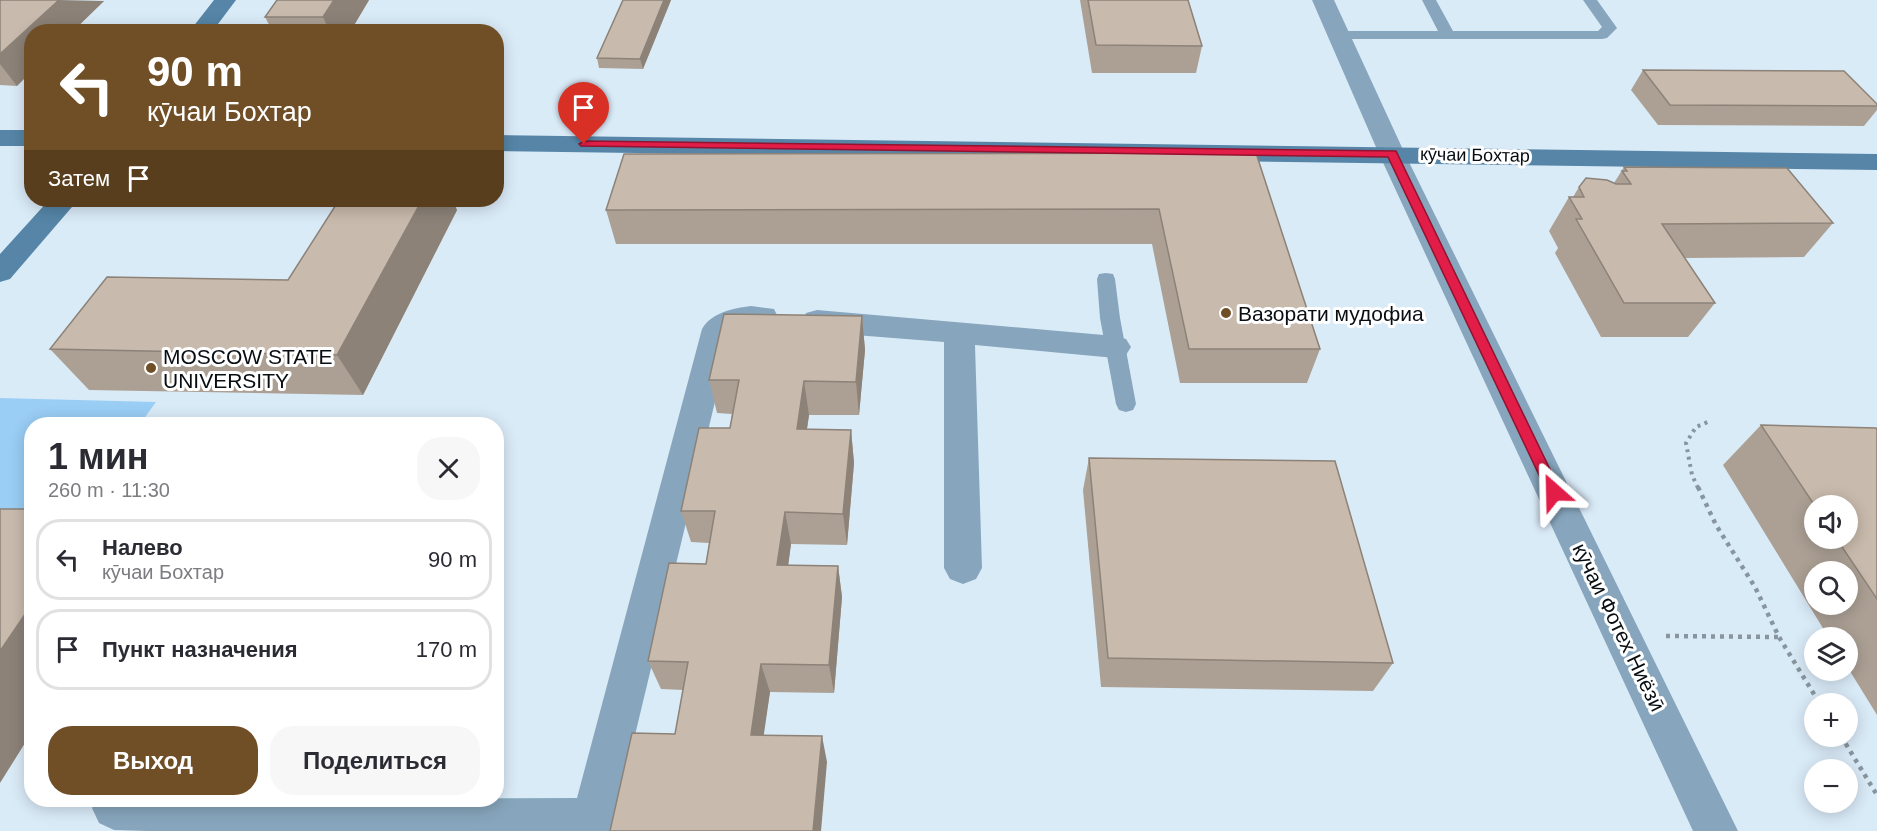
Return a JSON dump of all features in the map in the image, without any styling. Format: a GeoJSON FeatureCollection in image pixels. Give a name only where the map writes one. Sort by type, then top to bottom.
{"type":"FeatureCollection","features":[{"type":"Feature","properties":{"kind":"street"},"geometry":{"type":"LineString","coordinates":[[206,24],[225,0]]}},
{"type":"Feature","properties":{"kind":"street","name":"кӯчаи Фотех Ниёзӣ"},"geometry":{"type":"LineString","coordinates":[[1323,0],[1392,153],[1716,831]]}},
{"type":"Feature","properties":{"kind":"street"},"geometry":{"type":"LineString","coordinates":[[0,138],[24,138]]}},
{"type":"Feature","properties":{"kind":"street","name":"кӯчаи Бохтар"},"geometry":{"type":"LineString","coordinates":[[504,143],[1392,153],[1877,162]]}},
{"type":"Feature","properties":{"kind":"street"},"geometry":{"type":"LineString","coordinates":[[0,272],[57,207]]}},
{"type":"Feature","properties":{"kind":"street"},"geometry":{"type":"LineString","coordinates":[[111,813],[326,816],[592,826],[717,329],[725,323],[753,316],[1115,347]]}},
{"type":"Feature","properties":{"kind":"street"},"geometry":{"type":"LineString","coordinates":[[959,332],[963,568]]}},
{"type":"Feature","properties":{"kind":"lane"},"geometry":{"type":"LineString","coordinates":[[1429,0],[1448,35]]}},
{"type":"Feature","properties":{"kind":"lane"},"geometry":{"type":"LineString","coordinates":[[1339,35],[1602,36],[1610,28],[1590,0]]}},
{"type":"Feature","properties":{"kind":"lane"},"geometry":{"type":"LineString","coordinates":[[1106,279],[1115,347],[1126,404]]}},
{"type":"Feature","properties":{"kind":"path"},"geometry":{"type":"LineString","coordinates":[[1710,421],[1696,427],[1686,443],[1692,475],[1716,525],[1755,586],[1779,637],[1813,693]]}},
{"type":"Feature","properties":{"kind":"path"},"geometry":{"type":"LineString","coordinates":[[1623,636],[1779,637]]}},
{"type":"Feature","properties":{"kind":"path"},"geometry":{"type":"LineString","coordinates":[[1848,747],[1877,795]]}},
{"type":"Feature","properties":{"kind":"shaded area"},"geometry":{"type":"Polygon","coordinates":[[[0,398],[156,402],[145,417],[24,417],[24,536],[0,535],[0,398]]]}},
{"type":"Feature","properties":{"kind":"building"},"geometry":{"type":"Polygon","coordinates":[[[59,0],[33,24],[24,24],[24,32],[0,54],[0,1],[59,0]]]}},
{"type":"Feature","properties":{"kind":"building"},"geometry":{"type":"Polygon","coordinates":[[[277,0],[334,0],[323,17],[265,17],[277,0]]]}},
{"type":"Feature","properties":{"kind":"building"},"geometry":{"type":"Polygon","coordinates":[[[623,0],[664,0],[640,59],[597,58],[623,0]]]}},
{"type":"Feature","properties":{"kind":"building"},"geometry":{"type":"Polygon","coordinates":[[[1088,0],[1188,0],[1202,46],[1096,45],[1088,0]]]}},
{"type":"Feature","properties":{"kind":"building"},"geometry":{"type":"Polygon","coordinates":[[[1643,70],[1844,71],[1877,106],[1670,105],[1643,70]]]}},
{"type":"Feature","properties":{"kind":"building"},"geometry":{"type":"Polygon","coordinates":[[[1256,153],[1320,349],[1189,349],[1159,209],[606,210],[624,154],[1256,153]]]}},
{"type":"Feature","properties":{"kind":"building"},"geometry":{"type":"Polygon","coordinates":[[[1624,167],[1787,168],[1833,223],[1662,224],[1715,303],[1624,303],[1576,219],[1582,219],[1569,197],[1584,197],[1579,187],[1586,178],[1607,180],[1616,184],[1631,184],[1622,171],[1627,171],[1624,167]]]}},
{"type":"Feature","properties":{"kind":"building"},"geometry":{"type":"Polygon","coordinates":[[[335,207],[418,207],[337,355],[50,349],[107,277],[288,280],[335,207]]]}},
{"type":"Feature","properties":{"kind":"building"},"geometry":{"type":"Polygon","coordinates":[[[724,314],[862,316],[856,382],[804,381],[797,429],[851,430],[843,514],[785,512],[777,565],[838,566],[829,665],[761,664],[751,735],[822,736],[813,831],[610,831],[632,733],[675,734],[688,662],[648,661],[669,563],[706,564],[715,511],[681,511],[699,428],[730,428],[739,380],[709,380],[724,314]]]}},
{"type":"Feature","properties":{"kind":"building"},"geometry":{"type":"Polygon","coordinates":[[[1761,425],[1876,428],[1877,599],[1858,571],[1858,561],[1851,561],[1843,549],[1858,549],[1858,495],[1808,495],[1761,425]]]}},
{"type":"Feature","properties":{"kind":"building"},"geometry":{"type":"Polygon","coordinates":[[[1089,458],[1335,461],[1393,663],[1108,658],[1089,458]]]}},
{"type":"Feature","properties":{"kind":"building"},"geometry":{"type":"Polygon","coordinates":[[[0,509],[24,509],[24,616],[0,651],[0,509]]]}},
{"type":"Feature","properties":{"kind":"place","name":"Вазорати мудофиа"},"geometry":{"type":"Point","coordinates":[1226,313]}},
{"type":"Feature","properties":{"kind":"place","name":"MOSCOW STATE UNIVERSITY"},"geometry":{"type":"Point","coordinates":[151,368]}},
{"type":"Feature","properties":{"kind":"route"},"geometry":{"type":"LineString","coordinates":[[584,144],[1392,153],[1554,492]]}}]}
